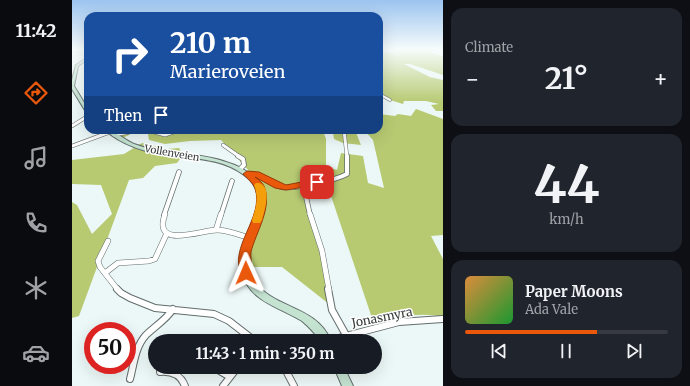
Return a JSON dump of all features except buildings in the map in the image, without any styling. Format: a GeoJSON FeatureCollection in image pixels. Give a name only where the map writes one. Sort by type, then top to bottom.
{"type":"FeatureCollection","features":[{"type":"Feature","properties":{"kind":"main road"},"geometry":{"type":"LineString","coordinates":[[77,67],[72,89],[84,106]]}},
{"type":"Feature","properties":{"kind":"main road","name":"Vollenveien"},"geometry":{"type":"LineString","coordinates":[[115,134],[146,150],[209,159],[240,169],[247,174],[259,186],[262,197],[260,209],[245,253],[244,266],[249,280],[254,288],[271,302],[306,319],[316,327],[322,334]]}},
{"type":"Feature","properties":{"kind":"main road"},"geometry":{"type":"LineString","coordinates":[[342,374],[348,386]]}},
{"type":"Feature","properties":{"kind":"street"},"geometry":{"type":"LineString","coordinates":[[383,95],[390,100]]}},
{"type":"Feature","properties":{"kind":"street"},"geometry":{"type":"LineString","coordinates":[[72,126],[84,118]]}},
{"type":"Feature","properties":{"kind":"street"},"geometry":{"type":"LineString","coordinates":[[72,146],[105,134]]}},
{"type":"Feature","properties":{"kind":"street"},"geometry":{"type":"LineString","coordinates":[[247,174],[256,174],[283,187],[301,186],[334,180],[347,174],[348,170],[344,134]]}},
{"type":"Feature","properties":{"kind":"street"},"geometry":{"type":"LineString","coordinates":[[223,145],[243,159],[244,166],[240,169]]}},
{"type":"Feature","properties":{"kind":"street"},"geometry":{"type":"LineString","coordinates":[[179,172],[162,221],[162,229],[167,233],[182,236],[216,230],[250,238]]}},
{"type":"Feature","properties":{"kind":"street"},"geometry":{"type":"LineString","coordinates":[[216,230],[232,181]]}},
{"type":"Feature","properties":{"kind":"street"},"geometry":{"type":"LineString","coordinates":[[301,186],[305,193],[312,222],[322,251],[332,310],[345,334]]}},
{"type":"Feature","properties":{"kind":"street"},"geometry":{"type":"LineString","coordinates":[[105,273],[118,263],[149,261],[155,259],[167,233]]}},
{"type":"Feature","properties":{"kind":"street"},"geometry":{"type":"LineString","coordinates":[[108,241],[98,261],[100,267],[125,296],[155,308],[201,311],[220,316],[234,324],[246,334]]}},
{"type":"Feature","properties":{"kind":"street"},"geometry":{"type":"LineString","coordinates":[[130,379],[142,339],[170,315],[173,309]]}},
{"type":"Feature","properties":{"kind":"street","name":"Jonasmyra"},"geometry":{"type":"LineString","coordinates":[[350,334],[395,323],[443,319]]}},
{"type":"Feature","properties":{"kind":"street"},"geometry":{"type":"LineString","coordinates":[[174,374],[178,376],[185,386]]}},
{"type":"Feature","properties":{"kind":"street"},"geometry":{"type":"LineString","coordinates":[[225,374],[230,377]]}},
{"type":"Feature","properties":{"kind":"street"},"geometry":{"type":"LineString","coordinates":[[223,386],[232,374]]}},
{"type":"Feature","properties":{"kind":"street"},"geometry":{"type":"LineString","coordinates":[[288,374],[294,386]]}},
{"type":"Feature","properties":{"kind":"green space"},"geometry":{"type":"Polygon","coordinates":[[[383,67],[410,67],[430,77],[443,80],[443,111],[436,111],[431,105],[439,104],[426,101],[404,101],[403,104],[387,99],[383,96],[383,67]]]}},
{"type":"Feature","properties":{"kind":"green space"},"geometry":{"type":"Polygon","coordinates":[[[419,67],[443,67],[443,75],[419,67]]]}},
{"type":"Feature","properties":{"kind":"green space"},"geometry":{"type":"Polygon","coordinates":[[[416,109],[443,119],[443,235],[431,236],[443,259],[443,317],[435,315],[417,315],[373,321],[326,181],[305,186],[334,308],[282,267],[248,267],[248,253],[265,196],[258,181],[221,140],[190,141],[165,144],[149,140],[148,134],[324,134],[326,139],[326,166],[337,170],[341,153],[363,156],[368,183],[384,188],[373,140],[368,134],[383,134],[383,114],[395,116],[398,114],[411,116],[416,109]]]}},
{"type":"Feature","properties":{"kind":"green space"},"geometry":{"type":"Polygon","coordinates":[[[116,134],[130,134],[123,138],[116,134]]]}},
{"type":"Feature","properties":{"kind":"green space"},"geometry":{"type":"Polygon","coordinates":[[[333,134],[357,134],[361,145],[343,143],[334,139],[333,134]]]}},
{"type":"Feature","properties":{"kind":"green space"},"geometry":{"type":"Polygon","coordinates":[[[142,143],[167,149],[179,148],[183,155],[177,163],[155,166],[143,178],[129,180],[79,316],[72,318],[72,202],[77,205],[92,234],[112,214],[101,185],[72,184],[72,160],[124,154],[142,143]]]}},
{"type":"Feature","properties":{"kind":"slow traffic"},"geometry":{"type":"LineString","coordinates":[[257,220],[262,203],[262,193],[259,185]]}},
{"type":"Feature","properties":{"kind":"route"},"geometry":{"type":"LineString","coordinates":[[246,273],[244,264],[245,253],[262,203],[261,190],[259,186],[255,180],[247,174],[256,174],[286,188],[317,182]]}}]}
